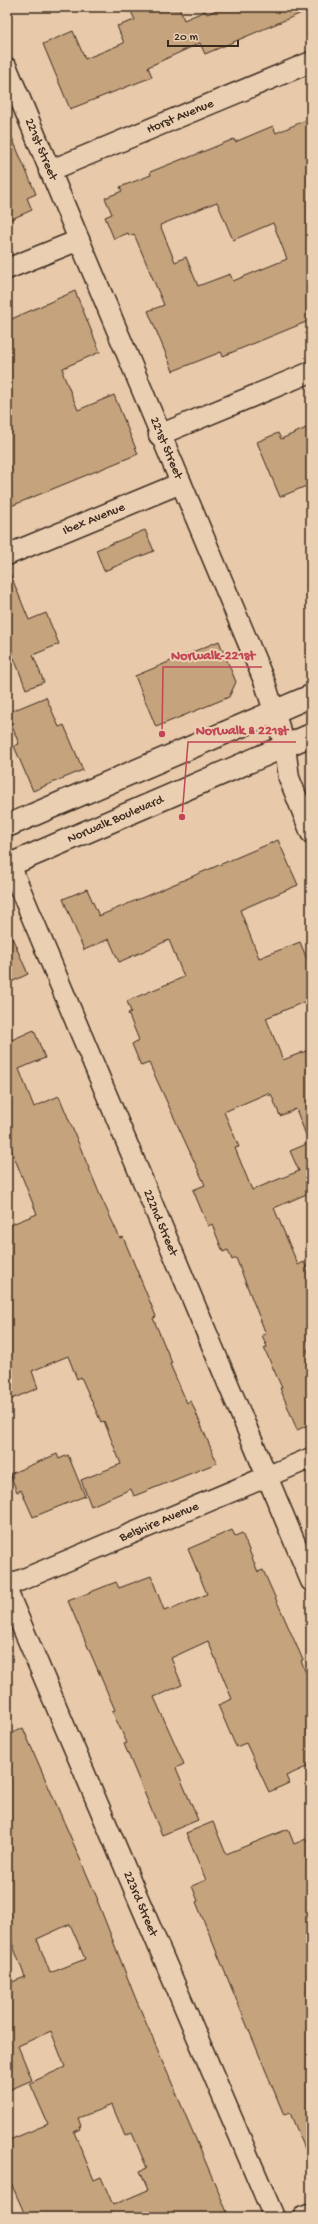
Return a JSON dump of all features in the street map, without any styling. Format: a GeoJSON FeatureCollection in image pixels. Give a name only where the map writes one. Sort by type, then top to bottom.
{"type":"FeatureCollection","features":[{"type":"Feature","properties":{"kind":"main road"},"geometry":{"type":"LineString","coordinates":[[7,826],[311,696]]}},
{"type":"Feature","properties":{"kind":"main road","name":"Norwalk Boulevard"},"geometry":{"type":"LineString","coordinates":[[8,865],[311,735]]}},
{"type":"Feature","properties":{"kind":"street","name":"Horst Avenue"},"geometry":{"type":"LineString","coordinates":[[49,171],[311,62]]}},
{"type":"Feature","properties":{"kind":"street","name":"221st Street"},"geometry":{"type":"LineString","coordinates":[[7,68],[159,435],[217,565],[276,711],[285,746],[289,778],[311,833]]}},
{"type":"Feature","properties":{"kind":"street"},"geometry":{"type":"LineString","coordinates":[[7,269],[79,240]]}},
{"type":"Feature","properties":{"kind":"street"},"geometry":{"type":"LineString","coordinates":[[159,435],[311,372]]}},
{"type":"Feature","properties":{"kind":"street","name":"Ibex Avenue"},"geometry":{"type":"LineString","coordinates":[[7,555],[181,483]]}},
{"type":"Feature","properties":{"kind":"street","name":"222nd Street"},"geometry":{"type":"LineString","coordinates":[[8,865],[311,1581]]}},
{"type":"Feature","properties":{"kind":"street","name":"Belshire Avenue"},"geometry":{"type":"LineString","coordinates":[[7,1586],[311,1458]]}},
{"type":"Feature","properties":{"kind":"street","name":"223rd Street"},"geometry":{"type":"LineString","coordinates":[[7,1591],[274,2217]]}},
{"type":"Feature","properties":{"kind":"street"},"geometry":{"type":"LineString","coordinates":[[303,2217],[311,2214]]}},
{"type":"Feature","properties":{"kind":"building"},"geometry":{"type":"Polygon","coordinates":[[[129,7],[179,7],[184,20],[205,11],[207,14],[224,7],[311,7],[311,9],[205,54],[200,43],[148,67],[152,77],[70,109],[43,44],[73,31],[85,59],[124,43],[117,26],[135,20],[129,7]]]}},
{"type":"Feature","properties":{"kind":"building"},"geometry":{"type":"Polygon","coordinates":[[[311,118],[311,320],[223,356],[221,352],[173,371],[148,311],[164,305],[134,234],[129,236],[128,233],[114,239],[105,217],[112,214],[105,198],[122,191],[120,187],[151,175],[150,172],[234,139],[235,142],[273,126],[276,133],[311,118]],[[217,202],[160,225],[175,262],[186,257],[198,286],[230,274],[233,281],[287,259],[273,223],[233,240],[217,202]]]}},
{"type":"Feature","properties":{"kind":"building"},"geometry":{"type":"Polygon","coordinates":[[[7,126],[36,194],[27,198],[32,210],[7,221],[7,126]]]}},
{"type":"Feature","properties":{"kind":"building"},"geometry":{"type":"Polygon","coordinates":[[[75,291],[100,352],[63,368],[63,374],[78,410],[114,395],[138,454],[11,506],[7,496],[7,321],[75,291]]]}},
{"type":"Feature","properties":{"kind":"building"},"geometry":{"type":"Polygon","coordinates":[[[311,426],[311,484],[280,497],[257,442],[278,433],[281,439],[311,426]]]}},
{"type":"Feature","properties":{"kind":"building"},"geometry":{"type":"Polygon","coordinates":[[[145,530],[154,551],[104,571],[96,550],[145,530]]]}},
{"type":"Feature","properties":{"kind":"building"},"geometry":{"type":"Polygon","coordinates":[[[7,566],[29,620],[46,613],[59,644],[33,655],[44,682],[26,689],[14,658],[7,661],[7,566]]]}},
{"type":"Feature","properties":{"kind":"building"},"geometry":{"type":"Polygon","coordinates":[[[219,641],[236,682],[229,697],[156,727],[135,676],[219,641]]]}},
{"type":"Feature","properties":{"kind":"building"},"geometry":{"type":"Polygon","coordinates":[[[46,697],[59,727],[64,725],[83,770],[33,791],[14,746],[19,744],[7,713],[46,697]]]}},
{"type":"Feature","properties":{"kind":"building"},"geometry":{"type":"Polygon","coordinates":[[[278,840],[298,885],[240,910],[259,958],[300,942],[311,969],[311,999],[266,1018],[283,1060],[311,1049],[311,1197],[309,1193],[274,1208],[298,1265],[304,1262],[311,1279],[311,1347],[307,1350],[311,1359],[311,1424],[297,1430],[280,1388],[282,1388],[264,1348],[267,1347],[262,1335],[266,1334],[236,1258],[232,1260],[228,1250],[223,1252],[212,1224],[208,1226],[193,1190],[205,1185],[149,1063],[141,1066],[132,1044],[139,1040],[128,1013],[131,1012],[127,1001],[184,977],[169,940],[119,962],[109,939],[84,950],[63,899],[87,889],[99,916],[278,840]],[[268,1093],[224,1112],[239,1147],[235,1148],[252,1190],[299,1171],[290,1151],[309,1143],[296,1109],[280,1116],[271,1094],[269,1096],[268,1093]]]}},
{"type":"Feature","properties":{"kind":"building"},"geometry":{"type":"Polygon","coordinates":[[[7,926],[28,974],[7,984],[7,926]]]}},
{"type":"Feature","properties":{"kind":"building"},"geometry":{"type":"Polygon","coordinates":[[[34,1030],[45,1058],[19,1069],[34,1107],[59,1096],[100,1195],[120,1238],[123,1237],[155,1314],[156,1317],[153,1318],[172,1363],[170,1364],[187,1403],[191,1401],[217,1463],[134,1496],[131,1489],[91,1506],[81,1480],[121,1464],[104,1421],[101,1422],[81,1377],[77,1379],[68,1356],[32,1371],[38,1388],[7,1401],[7,1226],[37,1214],[7,1139],[7,1042],[34,1030]]]}},
{"type":"Feature","properties":{"kind":"building"},"geometry":{"type":"Polygon","coordinates":[[[57,1454],[59,1459],[68,1455],[85,1496],[33,1517],[21,1490],[17,1492],[10,1474],[57,1454]]]}},
{"type":"Feature","properties":{"kind":"building"},"geometry":{"type":"Polygon","coordinates":[[[232,1530],[235,1536],[242,1533],[258,1572],[263,1570],[303,1660],[301,1661],[311,1685],[311,1765],[286,1776],[289,1783],[269,1792],[246,1743],[236,1747],[218,1705],[232,1699],[208,1641],[171,1658],[182,1685],[154,1697],[184,1764],[176,1768],[198,1820],[162,1835],[124,1744],[127,1743],[112,1711],[115,1710],[68,1601],[116,1582],[119,1588],[151,1576],[164,1610],[169,1608],[170,1610],[207,1594],[188,1549],[232,1530]]]}},
{"type":"Feature","properties":{"kind":"building"},"geometry":{"type":"Polygon","coordinates":[[[23,1728],[98,1900],[135,1997],[227,2212],[214,2217],[26,2217],[7,2174],[7,2141],[48,2124],[30,2083],[65,2067],[51,2031],[18,2046],[32,2080],[7,2091],[7,1984],[25,1977],[7,1930],[7,1735],[23,1728]],[[70,1924],[37,1939],[50,1973],[85,1959],[70,1924]],[[112,2105],[78,2118],[81,2126],[79,2127],[80,2129],[74,2132],[94,2180],[101,2177],[113,2205],[148,2190],[140,2171],[147,2168],[132,2133],[125,2136],[112,2105]]]}},
{"type":"Feature","properties":{"kind":"building"},"geometry":{"type":"Polygon","coordinates":[[[213,1822],[226,1854],[288,1829],[294,1844],[306,1839],[311,1851],[311,2163],[290,2113],[284,2115],[196,1902],[198,1901],[192,1886],[206,1880],[186,1833],[213,1822]]]}},
{"type":"Feature","properties":{"kind":"place","name":"Norwalk-221st"},"geometry":{"type":"Point","coordinates":[162,734]}},
{"type":"Feature","properties":{"kind":"place","name":"Norwalk & 221st"},"geometry":{"type":"Point","coordinates":[182,817]}}]}
